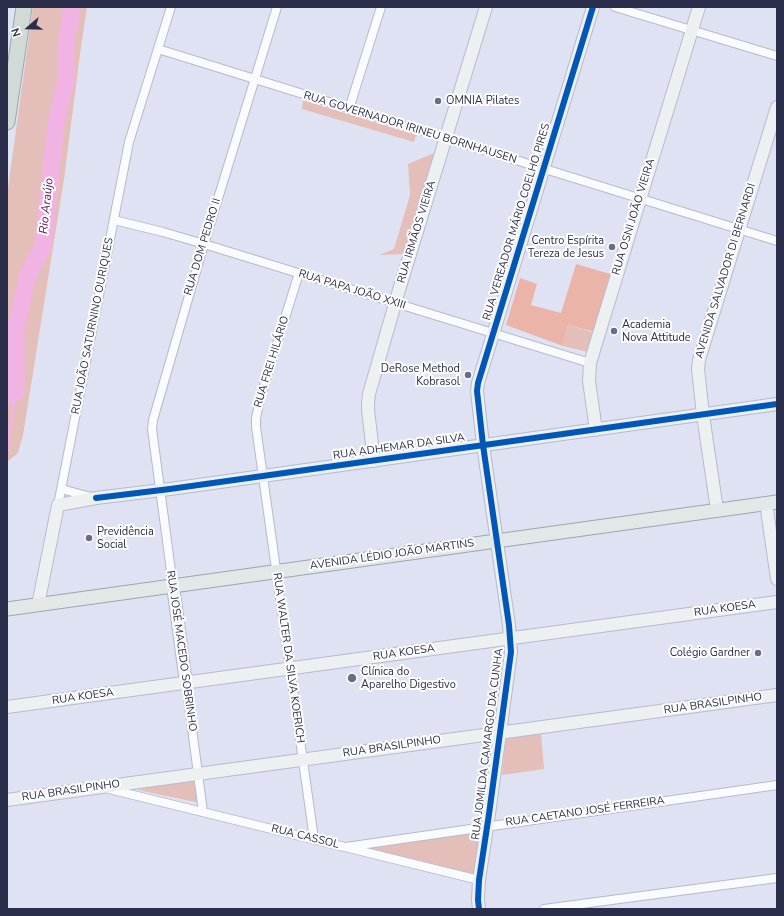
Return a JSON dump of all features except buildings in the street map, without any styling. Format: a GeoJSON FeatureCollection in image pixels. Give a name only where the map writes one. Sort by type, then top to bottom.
{"type":"FeatureCollection","features":[{"type":"Feature","properties":{"kind":"highway"},"geometry":{"type":"LineString","coordinates":[[7,122],[24,7]]}},
{"type":"Feature","properties":{"kind":"main road","name":"AVENIDA LÉDIO JOÃO MARTINS"},"geometry":{"type":"LineString","coordinates":[[7,609],[772,502]]}},
{"type":"Feature","properties":{"kind":"street","name":"RUA JOÃO SATURNINO OURIQUES"},"geometry":{"type":"LineString","coordinates":[[38,605],[130,142],[171,7]]}},
{"type":"Feature","properties":{"kind":"street","name":"RUA DOM PEDRO II"},"geometry":{"type":"LineString","coordinates":[[160,490],[152,429],[153,420],[204,244],[276,7]]}},
{"type":"Feature","properties":{"kind":"street"},"geometry":{"type":"LineString","coordinates":[[349,109],[381,7]]}},
{"type":"Feature","properties":{"kind":"street","name":"RUA IRMÃOS VIEIRA"},"geometry":{"type":"LineString","coordinates":[[374,461],[368,410],[369,394],[395,303],[486,7]]}},
{"type":"Feature","properties":{"kind":"street","name":"RUA VEREADOR MÁRIO COELHO PIRES"},"geometry":{"type":"LineString","coordinates":[[483,445],[477,392],[478,383],[593,7]]}},
{"type":"Feature","properties":{"kind":"street"},"geometry":{"type":"LineString","coordinates":[[615,7],[777,56]]}},
{"type":"Feature","properties":{"kind":"street","name":"RUA OSNI JOÃO VIEIRA"},"geometry":{"type":"LineString","coordinates":[[596,430],[589,381],[590,363],[699,7]]}},
{"type":"Feature","properties":{"kind":"street","name":"RUA GOVERNADOR IRINEU BORNHAUSEN"},"geometry":{"type":"LineString","coordinates":[[158,49],[777,242]]}},
{"type":"Feature","properties":{"kind":"street","name":"AVENIDA SALVADOR DI BERNARDI"},"geometry":{"type":"LineString","coordinates":[[717,510],[703,415],[698,369],[699,360],[777,107]]}},
{"type":"Feature","properties":{"kind":"street","name":"RUA PAPA JOÃO XXIII"},"geometry":{"type":"LineString","coordinates":[[114,220],[204,244],[590,363]]}},
{"type":"Feature","properties":{"kind":"street","name":"RUA FREI HILÁRIO"},"geometry":{"type":"LineString","coordinates":[[262,476],[256,427],[260,395],[299,273]]}},
{"type":"Feature","properties":{"kind":"street","name":"RUA ADHEMAR DA SILVA"},"geometry":{"type":"LineString","coordinates":[[58,505],[96,498],[374,461],[777,404]]}},
{"type":"Feature","properties":{"kind":"street","name":"RUA JOMILDA CAMARGO DA CUNHA"},"geometry":{"type":"LineString","coordinates":[[479,880],[488,826],[511,652],[483,445]]}},
{"type":"Feature","properties":{"kind":"street","name":"RUA WALTER DA SILVA KOERICH"},"geometry":{"type":"LineString","coordinates":[[262,476],[314,839]]}},
{"type":"Feature","properties":{"kind":"street"},"geometry":{"type":"LineString","coordinates":[[65,490],[96,498]]}},
{"type":"Feature","properties":{"kind":"street","name":"RUA JOSÉ MACEDO SOBRINHO"},"geometry":{"type":"LineString","coordinates":[[160,490],[203,812]]}},
{"type":"Feature","properties":{"kind":"street"},"geometry":{"type":"LineString","coordinates":[[772,502],[777,579]]}},
{"type":"Feature","properties":{"kind":"street","name":"RUA KOESA"},"geometry":{"type":"LineString","coordinates":[[7,707],[777,602]]}},
{"type":"Feature","properties":{"kind":"street","name":"RUA BRASILPINHO"},"geometry":{"type":"LineString","coordinates":[[7,800],[777,695]]}},
{"type":"Feature","properties":{"kind":"street","name":"RUA CAETANO JOSÉ FERREIRA"},"geometry":{"type":"LineString","coordinates":[[346,847],[777,785]]}},
{"type":"Feature","properties":{"kind":"street","name":"RUA CASSOL"},"geometry":{"type":"LineString","coordinates":[[102,787],[479,880]]}},
{"type":"Feature","properties":{"kind":"street"},"geometry":{"type":"LineString","coordinates":[[544,909],[777,878]]}},
{"type":"Feature","properties":{"kind":"street"},"geometry":{"type":"LineString","coordinates":[[479,880],[479,909]]}},
{"type":"Feature","properties":{"kind":"shaded area"},"geometry":{"type":"Polygon","coordinates":[[[33,7],[87,7],[64,179],[23,435],[18,453],[7,462],[7,195],[33,7]]]}},
{"type":"Feature","properties":{"kind":"shaded area"},"geometry":{"type":"Polygon","coordinates":[[[303,100],[416,135],[414,142],[302,109],[303,100]]]}},
{"type":"Feature","properties":{"kind":"shaded area"},"geometry":{"type":"Polygon","coordinates":[[[439,151],[408,254],[379,255],[394,249],[410,195],[408,164],[439,151]]]}},
{"type":"Feature","properties":{"kind":"shaded area"},"geometry":{"type":"Polygon","coordinates":[[[576,264],[614,275],[596,332],[568,325],[563,346],[506,325],[520,278],[537,284],[531,305],[561,313],[576,264]]]}},
{"type":"Feature","properties":{"kind":"shaded area"},"geometry":{"type":"Polygon","coordinates":[[[568,325],[596,333],[588,352],[563,346],[568,325]]]}},
{"type":"Feature","properties":{"kind":"shaded area"},"geometry":{"type":"Polygon","coordinates":[[[541,732],[544,769],[502,775],[506,737],[541,732]]]}},
{"type":"Feature","properties":{"kind":"shaded area"},"geometry":{"type":"Polygon","coordinates":[[[196,777],[200,803],[138,790],[196,777]]]}},
{"type":"Feature","properties":{"kind":"shaded area"},"geometry":{"type":"Polygon","coordinates":[[[483,831],[477,876],[361,848],[483,831]]]}},
{"type":"Feature","properties":{"kind":"waterway","name":"Rio Araújo"},"geometry":{"type":"LineString","coordinates":[[7,396],[16,392],[16,327],[28,275],[43,246],[56,123],[66,80],[66,45],[72,7]]}},
{"type":"Feature","properties":{"kind":"waterway"},"geometry":{"type":"LineString","coordinates":[[7,450],[16,392]]}},
{"type":"Feature","properties":{"kind":"cycle path"},"geometry":{"type":"LineString","coordinates":[[479,909],[479,880],[511,652],[509,625],[483,445],[477,391],[478,383],[593,7]]}},
{"type":"Feature","properties":{"kind":"cycle path"},"geometry":{"type":"LineString","coordinates":[[96,498],[170,489],[777,404]]}},
{"type":"Feature","properties":{"kind":"place","name":"OMNIA Pilates"},"geometry":{"type":"Point","coordinates":[438,101]}},
{"type":"Feature","properties":{"kind":"place","name":"Centro Espírita Tereza de Jesus"},"geometry":{"type":"Point","coordinates":[612,247]}},
{"type":"Feature","properties":{"kind":"place","name":"Academia Nova Attitude"},"geometry":{"type":"Point","coordinates":[614,331]}},
{"type":"Feature","properties":{"kind":"place","name":"DeRose Method Kobrasol"},"geometry":{"type":"Point","coordinates":[468,375]}},
{"type":"Feature","properties":{"kind":"place","name":"Previdência Social"},"geometry":{"type":"Point","coordinates":[89,538]}},
{"type":"Feature","properties":{"kind":"place","name":"Colégio Gardner"},"geometry":{"type":"Point","coordinates":[758,653]}},
{"type":"Feature","properties":{"kind":"place","name":"Clínica do Aparelho Digestivo"},"geometry":{"type":"Point","coordinates":[352,678]}}]}
